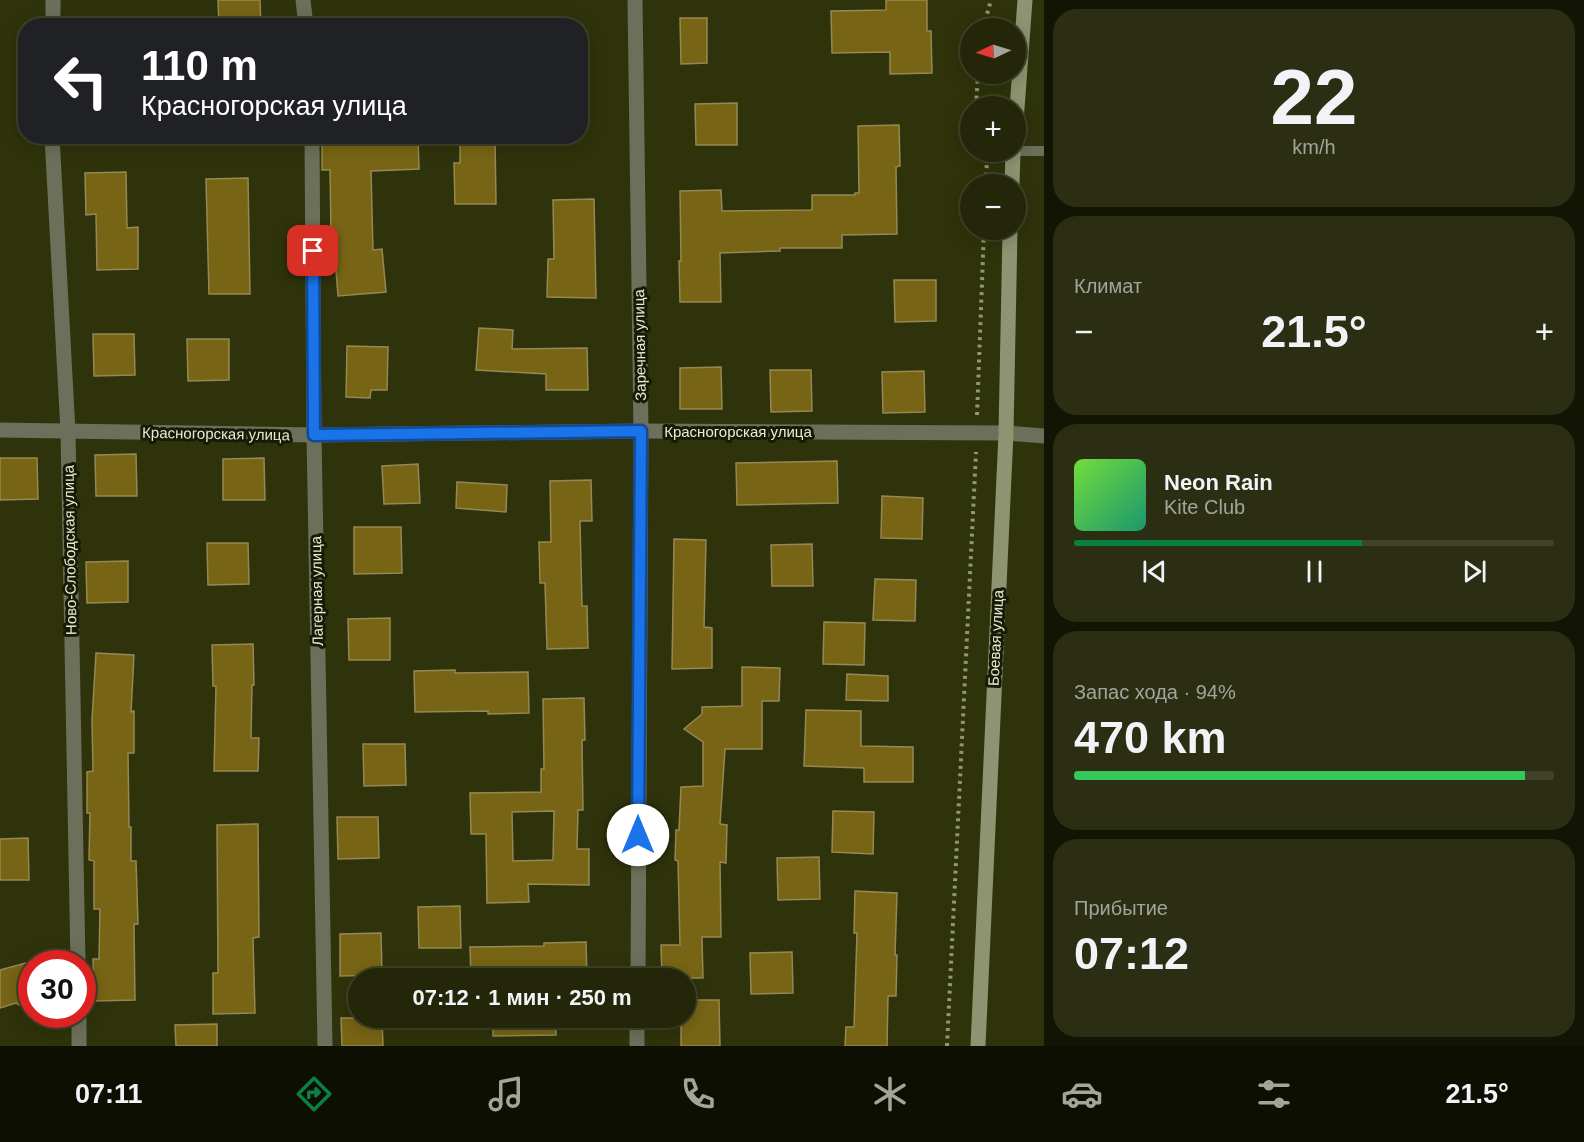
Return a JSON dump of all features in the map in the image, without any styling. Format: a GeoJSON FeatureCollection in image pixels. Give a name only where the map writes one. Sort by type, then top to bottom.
{"type":"FeatureCollection","features":[{"type":"Feature","properties":{"kind":"main road"},"geometry":{"type":"LineString","coordinates":[[1018,96],[1025,0]]}},
{"type":"Feature","properties":{"kind":"main road","name":"Боевая улица"},"geometry":{"type":"LineString","coordinates":[[978,1046],[1006,433],[1010,240]]}},
{"type":"Feature","properties":{"kind":"street"},"geometry":{"type":"LineString","coordinates":[[53,0],[53,18]]}},
{"type":"Feature","properties":{"kind":"street"},"geometry":{"type":"LineString","coordinates":[[303,0],[305,18]]}},
{"type":"Feature","properties":{"kind":"street","name":"Заречная улица"},"geometry":{"type":"LineString","coordinates":[[635,0],[641,431],[638,968]]}},
{"type":"Feature","properties":{"kind":"street","name":"Ново-Слободская улица"},"geometry":{"type":"LineString","coordinates":[[52,144],[68,432],[78,950]]}},
{"type":"Feature","properties":{"kind":"street","name":"Лагерная улица"},"geometry":{"type":"LineString","coordinates":[[312,144],[314,435],[326,1046]]}},
{"type":"Feature","properties":{"kind":"street","name":"Красногорская улица"},"geometry":{"type":"LineString","coordinates":[[0,430],[314,435],[641,431],[1006,433],[1044,436]]}},
{"type":"Feature","properties":{"kind":"street"},"geometry":{"type":"LineString","coordinates":[[79,1028],[79,1046]]}},
{"type":"Feature","properties":{"kind":"street"},"geometry":{"type":"LineString","coordinates":[[637,1028],[637,1046]]}},
{"type":"Feature","properties":{"kind":"lane"},"geometry":{"type":"LineString","coordinates":[[1026,151],[1044,151]]}},
{"type":"Feature","properties":{"kind":"path"},"geometry":{"type":"LineString","coordinates":[[985,18],[991,0]]}},
{"type":"Feature","properties":{"kind":"path"},"geometry":{"type":"LineString","coordinates":[[947,1046],[977,433],[984,240]]}},
{"type":"Feature","properties":{"kind":"building"},"geometry":{"type":"Polygon","coordinates":[[[218,0],[260,0],[261,18],[219,18],[218,0]]]}},
{"type":"Feature","properties":{"kind":"building"},"geometry":{"type":"Polygon","coordinates":[[[886,0],[927,0],[927,31],[931,31],[932,73],[890,74],[890,52],[832,53],[831,11],[886,10],[886,0]]]}},
{"type":"Feature","properties":{"kind":"building"},"geometry":{"type":"Polygon","coordinates":[[[680,18],[707,18],[707,63],[681,64],[680,18]]]}},
{"type":"Feature","properties":{"kind":"building"},"geometry":{"type":"Polygon","coordinates":[[[737,103],[737,145],[696,145],[695,104],[737,103]]]}},
{"type":"Feature","properties":{"kind":"building"},"geometry":{"type":"Polygon","coordinates":[[[899,125],[900,166],[896,167],[897,234],[842,235],[842,248],[780,248],[780,251],[720,253],[721,302],[680,302],[680,191],[721,190],[722,211],[812,210],[812,195],[855,195],[859,193],[858,126],[899,125]]]}},
{"type":"Feature","properties":{"kind":"building"},"geometry":{"type":"Polygon","coordinates":[[[322,144],[418,144],[419,169],[371,171],[373,250],[382,249],[386,292],[338,296],[333,231],[331,231],[330,170],[322,170],[322,144]]]}},
{"type":"Feature","properties":{"kind":"building"},"geometry":{"type":"Polygon","coordinates":[[[460,144],[495,144],[496,204],[455,204],[454,163],[460,163],[460,144]]]}},
{"type":"Feature","properties":{"kind":"building"},"geometry":{"type":"Polygon","coordinates":[[[126,172],[127,228],[138,227],[138,269],[97,270],[96,214],[86,215],[85,173],[126,172]]]}},
{"type":"Feature","properties":{"kind":"building"},"geometry":{"type":"Polygon","coordinates":[[[248,178],[250,294],[209,294],[206,179],[248,178]]]}},
{"type":"Feature","properties":{"kind":"building"},"geometry":{"type":"Polygon","coordinates":[[[594,199],[596,298],[547,297],[548,259],[554,259],[553,200],[594,199]]]}},
{"type":"Feature","properties":{"kind":"building"},"geometry":{"type":"Polygon","coordinates":[[[894,280],[936,280],[936,321],[895,322],[894,280]]]}},
{"type":"Feature","properties":{"kind":"building"},"geometry":{"type":"Polygon","coordinates":[[[479,328],[513,330],[512,349],[587,348],[588,390],[546,390],[546,374],[476,370],[479,328]]]}},
{"type":"Feature","properties":{"kind":"building"},"geometry":{"type":"Polygon","coordinates":[[[93,334],[134,334],[135,375],[94,376],[93,334]]]}},
{"type":"Feature","properties":{"kind":"building"},"geometry":{"type":"Polygon","coordinates":[[[187,339],[229,339],[229,380],[188,381],[187,339]]]}},
{"type":"Feature","properties":{"kind":"building"},"geometry":{"type":"Polygon","coordinates":[[[347,346],[388,347],[387,390],[371,390],[370,398],[346,397],[347,346]]]}},
{"type":"Feature","properties":{"kind":"building"},"geometry":{"type":"Polygon","coordinates":[[[721,367],[722,409],[680,409],[680,368],[721,367]]]}},
{"type":"Feature","properties":{"kind":"building"},"geometry":{"type":"Polygon","coordinates":[[[770,370],[811,370],[812,411],[771,412],[770,370]]]}},
{"type":"Feature","properties":{"kind":"building"},"geometry":{"type":"Polygon","coordinates":[[[924,371],[925,412],[883,413],[882,372],[924,371]]]}},
{"type":"Feature","properties":{"kind":"building"},"geometry":{"type":"Polygon","coordinates":[[[136,454],[137,496],[96,496],[95,455],[136,454]]]}},
{"type":"Feature","properties":{"kind":"building"},"geometry":{"type":"Polygon","coordinates":[[[0,458],[37,458],[38,499],[0,500],[0,458]]]}},
{"type":"Feature","properties":{"kind":"building"},"geometry":{"type":"Polygon","coordinates":[[[264,458],[265,500],[223,500],[223,459],[264,458]]]}},
{"type":"Feature","properties":{"kind":"building"},"geometry":{"type":"Polygon","coordinates":[[[837,461],[838,503],[737,505],[736,463],[837,461]]]}},
{"type":"Feature","properties":{"kind":"building"},"geometry":{"type":"Polygon","coordinates":[[[418,464],[420,503],[384,504],[382,466],[418,464]]]}},
{"type":"Feature","properties":{"kind":"building"},"geometry":{"type":"Polygon","coordinates":[[[591,480],[592,521],[580,521],[582,606],[587,606],[588,648],[547,649],[545,583],[540,583],[539,542],[551,542],[550,481],[591,480]]]}},
{"type":"Feature","properties":{"kind":"building"},"geometry":{"type":"Polygon","coordinates":[[[457,482],[507,485],[506,512],[456,508],[457,482]]]}},
{"type":"Feature","properties":{"kind":"building"},"geometry":{"type":"Polygon","coordinates":[[[882,496],[923,498],[922,539],[881,538],[882,496]]]}},
{"type":"Feature","properties":{"kind":"building"},"geometry":{"type":"Polygon","coordinates":[[[354,527],[401,527],[402,573],[354,574],[354,527]]]}},
{"type":"Feature","properties":{"kind":"building"},"geometry":{"type":"Polygon","coordinates":[[[674,539],[706,540],[704,627],[712,628],[712,668],[672,669],[674,539]]]}},
{"type":"Feature","properties":{"kind":"building"},"geometry":{"type":"Polygon","coordinates":[[[207,543],[248,543],[249,584],[208,585],[207,543]]]}},
{"type":"Feature","properties":{"kind":"building"},"geometry":{"type":"Polygon","coordinates":[[[812,544],[813,586],[772,586],[771,545],[812,544]]]}},
{"type":"Feature","properties":{"kind":"building"},"geometry":{"type":"Polygon","coordinates":[[[128,561],[128,602],[87,603],[86,562],[128,561]]]}},
{"type":"Feature","properties":{"kind":"building"},"geometry":{"type":"Polygon","coordinates":[[[875,579],[916,580],[915,621],[873,620],[875,579]]]}},
{"type":"Feature","properties":{"kind":"building"},"geometry":{"type":"Polygon","coordinates":[[[390,618],[390,660],[349,660],[348,619],[390,618]]]}},
{"type":"Feature","properties":{"kind":"building"},"geometry":{"type":"Polygon","coordinates":[[[824,622],[865,623],[864,665],[823,664],[824,622]]]}},
{"type":"Feature","properties":{"kind":"building"},"geometry":{"type":"Polygon","coordinates":[[[253,644],[254,685],[252,685],[251,738],[259,738],[258,771],[214,771],[216,686],[213,686],[212,645],[253,644]]]}},
{"type":"Feature","properties":{"kind":"building"},"geometry":{"type":"Polygon","coordinates":[[[96,653],[134,655],[131,712],[134,711],[134,753],[128,753],[129,827],[131,827],[131,861],[136,861],[138,924],[134,924],[135,1000],[96,1001],[96,959],[99,959],[100,909],[94,909],[94,861],[89,860],[90,813],[87,813],[87,772],[93,771],[92,720],[96,653]]]}},
{"type":"Feature","properties":{"kind":"building"},"geometry":{"type":"Polygon","coordinates":[[[742,667],[780,668],[779,701],[762,701],[762,749],[725,749],[720,824],[727,825],[726,863],[720,862],[721,937],[702,937],[703,978],[696,978],[696,968],[662,968],[661,945],[680,945],[678,861],[675,860],[681,787],[703,786],[703,742],[684,729],[702,714],[702,707],[742,706],[742,667]]]}},
{"type":"Feature","properties":{"kind":"building"},"geometry":{"type":"Polygon","coordinates":[[[455,670],[455,673],[528,672],[529,713],[415,712],[414,671],[455,670]]]}},
{"type":"Feature","properties":{"kind":"building"},"geometry":{"type":"Polygon","coordinates":[[[847,674],[888,676],[888,701],[846,700],[847,674]]]}},
{"type":"Feature","properties":{"kind":"building"},"geometry":{"type":"Polygon","coordinates":[[[584,698],[583,810],[578,810],[577,849],[589,849],[589,885],[528,884],[529,902],[487,903],[486,834],[471,834],[470,793],[541,792],[541,769],[544,769],[543,699],[584,698]],[[554,811],[512,812],[513,861],[553,860],[554,811]]]}},
{"type":"Feature","properties":{"kind":"building"},"geometry":{"type":"Polygon","coordinates":[[[806,710],[861,711],[861,746],[913,747],[913,782],[864,782],[864,768],[804,766],[806,710]]]}},
{"type":"Feature","properties":{"kind":"building"},"geometry":{"type":"Polygon","coordinates":[[[363,744],[405,744],[406,785],[364,786],[363,744]]]}},
{"type":"Feature","properties":{"kind":"building"},"geometry":{"type":"Polygon","coordinates":[[[833,811],[874,812],[873,854],[832,852],[833,811]]]}},
{"type":"Feature","properties":{"kind":"building"},"geometry":{"type":"Polygon","coordinates":[[[337,817],[378,817],[379,858],[338,859],[337,817]]]}},
{"type":"Feature","properties":{"kind":"building"},"geometry":{"type":"Polygon","coordinates":[[[258,824],[259,937],[253,938],[255,1013],[213,1014],[213,973],[218,973],[217,825],[258,824]]]}},
{"type":"Feature","properties":{"kind":"building"},"geometry":{"type":"Polygon","coordinates":[[[28,838],[29,880],[0,880],[0,839],[28,838]]]}},
{"type":"Feature","properties":{"kind":"building"},"geometry":{"type":"Polygon","coordinates":[[[819,857],[820,899],[778,900],[777,858],[819,857]]]}},
{"type":"Feature","properties":{"kind":"building"},"geometry":{"type":"Polygon","coordinates":[[[855,891],[897,893],[896,996],[888,996],[887,1046],[845,1046],[846,1027],[854,1027],[857,933],[854,933],[855,891]]]}},
{"type":"Feature","properties":{"kind":"building"},"geometry":{"type":"Polygon","coordinates":[[[460,906],[461,948],[419,948],[418,907],[460,906]]]}},
{"type":"Feature","properties":{"kind":"building"},"geometry":{"type":"Polygon","coordinates":[[[381,933],[382,968],[348,968],[348,976],[340,976],[340,934],[381,933]]]}},
{"type":"Feature","properties":{"kind":"building"},"geometry":{"type":"Polygon","coordinates":[[[586,942],[587,968],[471,968],[470,947],[544,946],[544,943],[586,942]]]}},
{"type":"Feature","properties":{"kind":"building"},"geometry":{"type":"Polygon","coordinates":[[[792,952],[793,993],[751,994],[750,953],[792,952]]]}},
{"type":"Feature","properties":{"kind":"building"},"geometry":{"type":"Polygon","coordinates":[[[18,965],[18,1004],[0,1008],[0,970],[18,965]]]}},
{"type":"Feature","properties":{"kind":"building"},"geometry":{"type":"Polygon","coordinates":[[[696,1000],[719,1000],[720,1046],[681,1046],[681,1028],[696,1028],[696,1000]]]}},
{"type":"Feature","properties":{"kind":"building"},"geometry":{"type":"Polygon","coordinates":[[[341,1018],[348,1018],[348,1028],[382,1028],[383,1046],[342,1046],[341,1018]]]}},
{"type":"Feature","properties":{"kind":"building"},"geometry":{"type":"Polygon","coordinates":[[[217,1024],[217,1046],[176,1046],[175,1025],[217,1024]]]}},
{"type":"Feature","properties":{"kind":"building"},"geometry":{"type":"Polygon","coordinates":[[[493,1028],[556,1028],[556,1035],[493,1036],[493,1028]]]}},
{"type":"Feature","properties":{"kind":"route"},"geometry":{"type":"LineString","coordinates":[[313,251],[314,435],[641,431],[638,835]]}}]}
